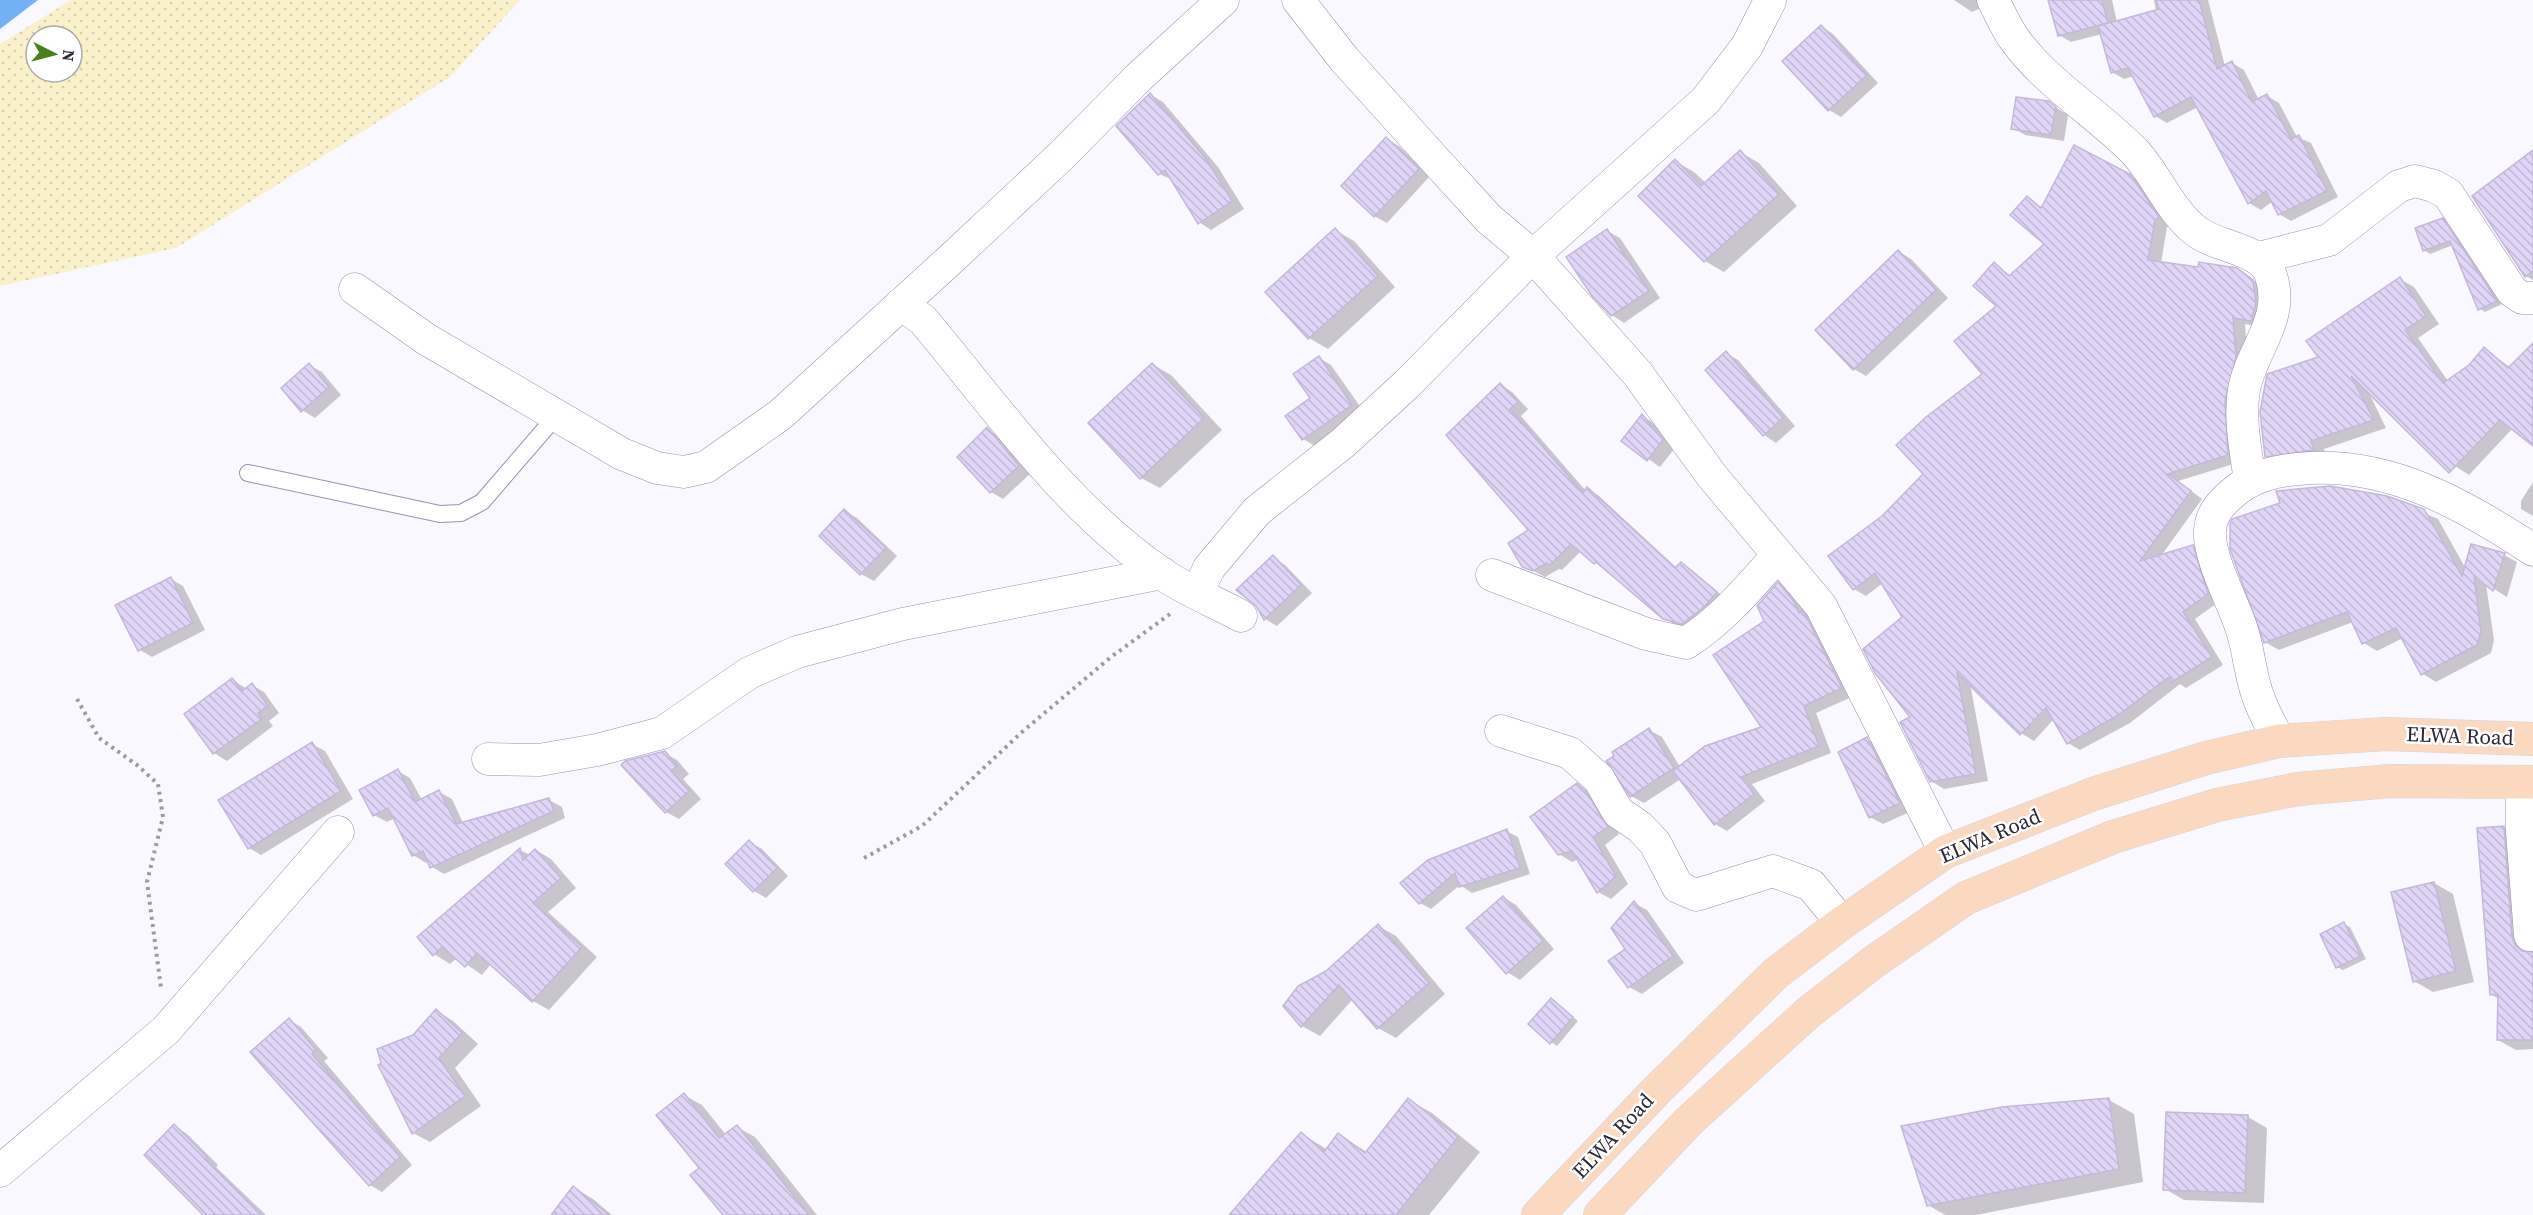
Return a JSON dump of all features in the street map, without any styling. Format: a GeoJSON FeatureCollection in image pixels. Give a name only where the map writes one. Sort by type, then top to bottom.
{"type":"FeatureCollection","features":[{"type":"Feature","properties":{"kind":"main road","name":"ELWA Road"},"geometry":{"type":"LineString","coordinates":[[1538,1215],[1656,1091],[1775,974],[1842,922],[1945,852],[2093,794],[2206,758],[2279,741],[2386,734],[2533,739]]}},
{"type":"Feature","properties":{"kind":"main road","name":"ELWA Road"},"geometry":{"type":"LineString","coordinates":[[1600,1215],[1689,1121],[1809,1012],[1875,961],[1966,898],[2113,837],[2217,805],[2298,789],[2390,781],[2528,782]]}},
{"type":"Feature","properties":{"kind":"street"},"geometry":{"type":"LineString","coordinates":[[355,289],[426,339],[622,454],[657,468],[684,472],[706,467],[780,415],[1036,180],[1139,77],[1223,0]]}},
{"type":"Feature","properties":{"kind":"street"},"geometry":{"type":"LineString","coordinates":[[1298,0],[1344,59],[1489,219],[1533,256],[1637,373],[1712,476],[1821,606],[1945,852]]}},
{"type":"Feature","properties":{"kind":"street"},"geometry":{"type":"LineString","coordinates":[[1993,0],[2015,40],[2047,75],[2136,153],[2195,230],[2213,242],[2259,258],[2270,272],[2274,300],[2270,326],[2247,375],[2243,393],[2243,432],[2250,480]]}},
{"type":"Feature","properties":{"kind":"street"},"geometry":{"type":"LineString","coordinates":[[1198,592],[1209,568],[1257,512],[1343,443],[1407,384],[1533,256],[1706,100],[1748,46],[1770,1]]}},
{"type":"Feature","properties":{"kind":"street"},"geometry":{"type":"LineString","coordinates":[[2259,258],[2329,240],[2399,186],[2415,181],[2434,186],[2448,194],[2512,291],[2522,298],[2533,298]]}},
{"type":"Feature","properties":{"kind":"street"},"geometry":{"type":"LineString","coordinates":[[901,304],[922,320],[1043,468],[1118,538],[1162,573],[1241,616]]}},
{"type":"Feature","properties":{"kind":"street"},"geometry":{"type":"LineString","coordinates":[[2279,741],[2258,696],[2243,631],[2213,555],[2210,532],[2215,511],[2250,480],[2279,471],[2316,467],[2349,468],[2403,479],[2458,504],[2533,550]]}},
{"type":"Feature","properties":{"kind":"street"},"geometry":{"type":"LineString","coordinates":[[1492,575],[1646,634],[1686,643],[1703,632],[1736,602],[1777,556]]}},
{"type":"Feature","properties":{"kind":"street"},"geometry":{"type":"LineString","coordinates":[[488,759],[539,760],[597,750],[662,733],[749,673],[797,652],[903,624],[1162,573]]}},
{"type":"Feature","properties":{"kind":"street"},"geometry":{"type":"LineString","coordinates":[[1501,730],[1570,753],[1599,779],[1618,812],[1640,827],[1655,843],[1678,887],[1696,895],[1773,871],[1811,885],[1842,922]]}},
{"type":"Feature","properties":{"kind":"street"},"geometry":{"type":"LineString","coordinates":[[2528,782],[2522,832],[2530,935]]}},
{"type":"Feature","properties":{"kind":"street"},"geometry":{"type":"LineString","coordinates":[[0,1171],[166,1030],[338,832]]}},
{"type":"Feature","properties":{"kind":"lane"},"geometry":{"type":"LineString","coordinates":[[248,473],[440,514],[460,513],[482,502],[557,415]]}},
{"type":"Feature","properties":{"kind":"path"},"geometry":{"type":"LineString","coordinates":[[864,858],[922,826],[1052,706],[1198,592]]}},
{"type":"Feature","properties":{"kind":"path"},"geometry":{"type":"LineString","coordinates":[[77,699],[99,738],[137,765],[158,784],[163,817],[147,882],[166,1030]]}},
{"type":"Feature","properties":{"kind":"sand"},"geometry":{"type":"Polygon","coordinates":[[[71,0],[520,0],[450,77],[176,248],[0,286],[0,44],[24,29],[24,84],[84,84],[84,24],[32,24],[71,0]]]}},
{"type":"Feature","properties":{"kind":"water"},"geometry":{"type":"Polygon","coordinates":[[[0,0],[38,0],[0,29],[0,0]]]}},
{"type":"Feature","properties":{"kind":"building"},"geometry":{"type":"Polygon","coordinates":[[[2048,0],[2102,0],[2108,23],[2058,36],[2048,0]]]}},
{"type":"Feature","properties":{"kind":"building"},"geometry":{"type":"Polygon","coordinates":[[[2156,0],[2199,0],[2217,69],[2232,61],[2252,102],[2267,94],[2291,139],[2299,135],[2327,191],[2278,215],[2266,191],[2248,204],[2191,97],[2154,117],[2128,68],[2111,73],[2098,26],[2159,9],[2156,0]]]}},
{"type":"Feature","properties":{"kind":"building"},"geometry":{"type":"Polygon","coordinates":[[[1821,25],[1867,75],[1828,111],[1782,61],[1821,25]]]}},
{"type":"Feature","properties":{"kind":"building"},"geometry":{"type":"Polygon","coordinates":[[[1150,93],[1206,159],[1232,201],[1198,224],[1165,170],[1158,175],[1116,126],[1150,93]]]}},
{"type":"Feature","properties":{"kind":"building"},"geometry":{"type":"Polygon","coordinates":[[[2016,97],[2049,101],[2056,107],[2051,135],[2011,129],[2016,97]]]}},
{"type":"Feature","properties":{"kind":"building"},"geometry":{"type":"Polygon","coordinates":[[[1386,137],[1419,169],[1374,217],[1341,186],[1386,137]]]}},
{"type":"Feature","properties":{"kind":"building"},"geometry":{"type":"Polygon","coordinates":[[[2074,145],[2130,174],[2159,217],[2155,220],[2148,260],[2198,267],[2199,262],[2237,268],[2253,280],[2256,303],[2251,321],[2233,318],[2236,357],[2225,400],[2228,455],[2168,474],[2191,491],[2140,561],[2193,545],[2208,594],[2183,612],[2212,657],[2172,682],[2169,677],[2117,716],[2067,744],[2046,708],[2020,735],[1957,673],[1976,774],[1930,782],[1900,722],[1910,717],[1875,673],[1863,649],[1902,617],[1875,573],[1853,590],[1828,556],[1882,516],[1923,474],[1896,445],[1926,417],[1982,374],[1954,341],[1996,306],[1973,286],[1994,262],[2009,276],[2044,244],[2010,215],[2027,196],[2041,208],[2074,145]]]}},
{"type":"Feature","properties":{"kind":"building"},"geometry":{"type":"Polygon","coordinates":[[[1740,150],[1779,194],[1704,262],[1638,196],[1675,159],[1701,186],[1740,150]]]}},
{"type":"Feature","properties":{"kind":"building"},"geometry":{"type":"Polygon","coordinates":[[[2533,150],[2533,271],[2525,277],[2472,196],[2533,150]]]}},
{"type":"Feature","properties":{"kind":"building"},"geometry":{"type":"Polygon","coordinates":[[[2443,218],[2497,301],[2478,310],[2450,241],[2423,251],[2415,228],[2443,218]]]}},
{"type":"Feature","properties":{"kind":"building"},"geometry":{"type":"Polygon","coordinates":[[[1335,228],[1378,276],[1308,339],[1265,292],[1335,228]]]}},
{"type":"Feature","properties":{"kind":"building"},"geometry":{"type":"Polygon","coordinates":[[[1607,229],[1649,291],[1611,316],[1592,296],[1566,257],[1607,229]]]}},
{"type":"Feature","properties":{"kind":"building"},"geometry":{"type":"Polygon","coordinates":[[[1898,250],[1936,290],[1853,370],[1815,330],[1898,250]]]}},
{"type":"Feature","properties":{"kind":"building"},"geometry":{"type":"Polygon","coordinates":[[[2400,277],[2426,316],[2405,330],[2443,383],[2469,365],[2484,347],[2508,368],[2533,343],[2533,446],[2500,420],[2449,473],[2351,376],[2374,420],[2311,441],[2314,450],[2265,457],[2260,412],[2267,374],[2318,357],[2306,341],[2400,277]]]}},
{"type":"Feature","properties":{"kind":"building"},"geometry":{"type":"Polygon","coordinates":[[[1726,351],[1783,418],[1763,436],[1705,370],[1726,351]]]}},
{"type":"Feature","properties":{"kind":"building"},"geometry":{"type":"Polygon","coordinates":[[[1319,356],[1352,405],[1302,440],[1285,416],[1310,398],[1293,374],[1319,356]]]}},
{"type":"Feature","properties":{"kind":"building"},"geometry":{"type":"Polygon","coordinates":[[[309,363],[329,387],[301,412],[281,388],[309,363]]]}},
{"type":"Feature","properties":{"kind":"building"},"geometry":{"type":"Polygon","coordinates":[[[1152,363],[1204,418],[1140,479],[1088,423],[1152,363]]]}},
{"type":"Feature","properties":{"kind":"building"},"geometry":{"type":"Polygon","coordinates":[[[1500,383],[1518,402],[1510,409],[1583,493],[1587,487],[1675,568],[1681,562],[1717,592],[1705,606],[1682,624],[1663,619],[1596,562],[1594,564],[1571,544],[1550,565],[1547,563],[1533,571],[1522,567],[1508,543],[1528,530],[1446,435],[1500,383]]]}},
{"type":"Feature","properties":{"kind":"building"},"geometry":{"type":"Polygon","coordinates":[[[1642,414],[1663,440],[1647,461],[1621,441],[1642,414]]]}},
{"type":"Feature","properties":{"kind":"building"},"geometry":{"type":"Polygon","coordinates":[[[987,427],[1019,466],[990,493],[957,457],[987,427]]]}},
{"type":"Feature","properties":{"kind":"building"},"geometry":{"type":"Polygon","coordinates":[[[2330,486],[2387,496],[2424,509],[2462,576],[2471,544],[2505,553],[2493,591],[2474,576],[2481,632],[2477,645],[2421,675],[2396,628],[2362,644],[2347,612],[2264,643],[2230,549],[2232,519],[2280,503],[2276,491],[2330,486]]]}},
{"type":"Feature","properties":{"kind":"building"},"geometry":{"type":"Polygon","coordinates":[[[844,509],[886,548],[860,575],[819,536],[844,509]]]}},
{"type":"Feature","properties":{"kind":"building"},"geometry":{"type":"Polygon","coordinates":[[[1273,555],[1301,585],[1264,620],[1256,606],[1236,590],[1273,555]]]}},
{"type":"Feature","properties":{"kind":"building"},"geometry":{"type":"Polygon","coordinates":[[[171,577],[193,623],[138,651],[115,605],[171,577]]]}},
{"type":"Feature","properties":{"kind":"building"},"geometry":{"type":"Polygon","coordinates":[[[1778,582],[1794,602],[1799,613],[1802,611],[1806,616],[1842,688],[1804,706],[1819,746],[1741,777],[1754,794],[1714,825],[1673,771],[1705,746],[1761,727],[1713,655],[1764,621],[1757,606],[1778,582]]]}},
{"type":"Feature","properties":{"kind":"building"},"geometry":{"type":"Polygon","coordinates":[[[232,678],[242,691],[252,683],[268,706],[258,713],[262,719],[213,754],[184,714],[232,678]]]}},
{"type":"Feature","properties":{"kind":"building"},"geometry":{"type":"Polygon","coordinates":[[[1649,728],[1674,768],[1630,797],[1606,761],[1614,756],[1612,752],[1649,728]]]}},
{"type":"Feature","properties":{"kind":"building"},"geometry":{"type":"Polygon","coordinates":[[[1867,737],[1900,803],[1869,818],[1838,752],[1867,737]]]}},
{"type":"Feature","properties":{"kind":"building"},"geometry":{"type":"Polygon","coordinates":[[[312,742],[341,791],[248,849],[218,800],[312,742]]]}},
{"type":"Feature","properties":{"kind":"building"},"geometry":{"type":"Polygon","coordinates":[[[665,751],[677,766],[671,771],[689,791],[665,813],[621,765],[625,761],[665,751]]]}},
{"type":"Feature","properties":{"kind":"building"},"geometry":{"type":"Polygon","coordinates":[[[398,769],[415,802],[439,790],[456,824],[549,798],[554,811],[430,868],[423,851],[412,856],[388,808],[373,816],[359,790],[398,769]]]}},
{"type":"Feature","properties":{"kind":"building"},"geometry":{"type":"Polygon","coordinates":[[[1577,783],[1585,790],[1608,827],[1593,837],[1616,876],[1597,893],[1572,851],[1558,855],[1530,817],[1577,783]]]}},
{"type":"Feature","properties":{"kind":"building"},"geometry":{"type":"Polygon","coordinates":[[[2504,826],[2512,937],[2515,945],[2522,951],[2533,952],[2533,1040],[2497,1040],[2498,994],[2490,995],[2477,828],[2504,826]]]}},
{"type":"Feature","properties":{"kind":"building"},"geometry":{"type":"Polygon","coordinates":[[[1507,829],[1520,868],[1459,887],[1455,873],[1419,904],[1400,883],[1428,860],[1507,829]]]}},
{"type":"Feature","properties":{"kind":"building"},"geometry":{"type":"Polygon","coordinates":[[[749,840],[777,868],[753,892],[725,864],[749,840]]]}},
{"type":"Feature","properties":{"kind":"building"},"geometry":{"type":"Polygon","coordinates":[[[520,848],[523,860],[535,849],[561,878],[533,903],[582,947],[532,1002],[477,953],[465,967],[442,947],[433,956],[417,937],[520,848]]]}},
{"type":"Feature","properties":{"kind":"building"},"geometry":{"type":"Polygon","coordinates":[[[2434,882],[2456,971],[2413,982],[2391,892],[2434,882]]]}},
{"type":"Feature","properties":{"kind":"building"},"geometry":{"type":"Polygon","coordinates":[[[1503,896],[1543,941],[1506,974],[1466,928],[1503,896]]]}},
{"type":"Feature","properties":{"kind":"building"},"geometry":{"type":"Polygon","coordinates":[[[1634,901],[1673,956],[1628,988],[1608,961],[1625,949],[1611,928],[1634,901]]]}},
{"type":"Feature","properties":{"kind":"building"},"geometry":{"type":"Polygon","coordinates":[[[2344,922],[2361,956],[2336,968],[2320,934],[2344,922]]]}},
{"type":"Feature","properties":{"kind":"building"},"geometry":{"type":"Polygon","coordinates":[[[1378,924],[1429,983],[1377,1029],[1339,985],[1301,1027],[1283,1006],[1298,986],[1326,971],[1378,924]]]}},
{"type":"Feature","properties":{"kind":"building"},"geometry":{"type":"Polygon","coordinates":[[[1551,998],[1573,1017],[1550,1044],[1528,1024],[1551,998]]]}},
{"type":"Feature","properties":{"kind":"building"},"geometry":{"type":"Polygon","coordinates":[[[436,1009],[462,1033],[439,1058],[465,1096],[412,1134],[378,1065],[381,1063],[377,1049],[413,1035],[436,1009]]]}},
{"type":"Feature","properties":{"kind":"building"},"geometry":{"type":"Polygon","coordinates":[[[289,1018],[316,1050],[312,1054],[400,1157],[369,1186],[250,1052],[289,1018]]]}},
{"type":"Feature","properties":{"kind":"building"},"geometry":{"type":"Polygon","coordinates":[[[684,1093],[719,1138],[737,1125],[809,1215],[723,1215],[690,1175],[699,1168],[656,1115],[684,1093]]]}},
{"type":"Feature","properties":{"kind":"building"},"geometry":{"type":"Polygon","coordinates":[[[1408,1098],[1458,1137],[1396,1215],[1229,1215],[1301,1132],[1324,1152],[1338,1133],[1365,1153],[1408,1098]]]}},
{"type":"Feature","properties":{"kind":"building"},"geometry":{"type":"Polygon","coordinates":[[[2109,1098],[2119,1169],[1927,1206],[1901,1126],[2002,1107],[2109,1098]]]}},
{"type":"Feature","properties":{"kind":"building"},"geometry":{"type":"Polygon","coordinates":[[[2166,1112],[2248,1115],[2245,1193],[2163,1190],[2166,1112]]]}},
{"type":"Feature","properties":{"kind":"building"},"geometry":{"type":"Polygon","coordinates":[[[174,1124],[261,1215],[203,1215],[144,1155],[174,1124]]]}},
{"type":"Feature","properties":{"kind":"building"},"geometry":{"type":"Polygon","coordinates":[[[573,1186],[609,1215],[551,1215],[573,1186]]]}}]}
